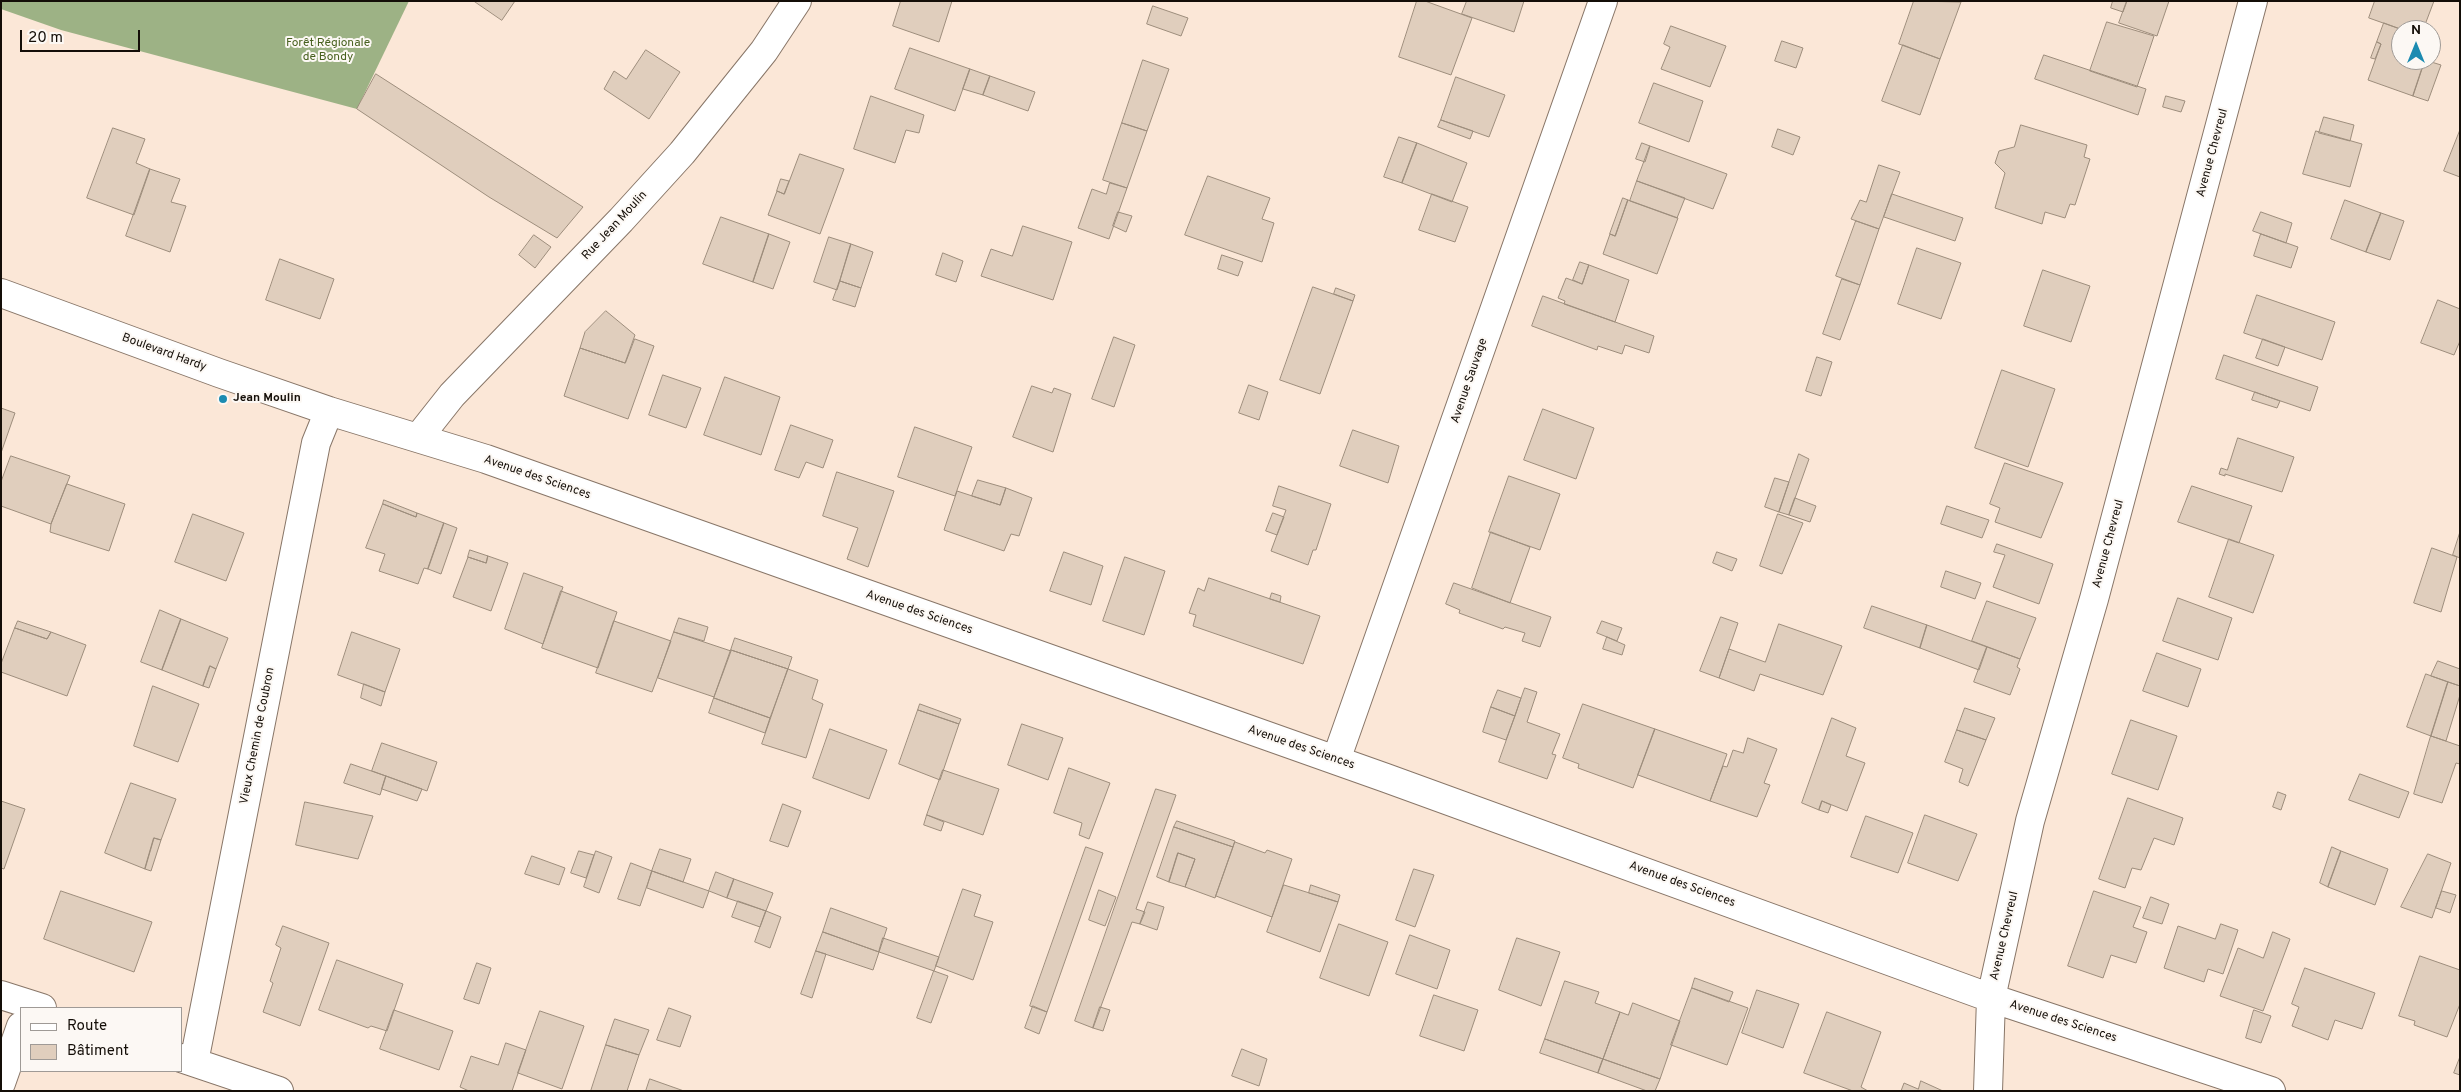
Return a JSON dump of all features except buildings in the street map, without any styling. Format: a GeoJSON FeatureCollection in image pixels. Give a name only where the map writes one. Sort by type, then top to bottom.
{"type":"FeatureCollection","features":[{"type":"Feature","properties":{"kind":"street","name":"Rue Jean Moulin"},"geometry":{"type":"LineString","coordinates":[[418,438],[452,395],[621,220],[682,153],[764,51],[796,1]]}},
{"type":"Feature","properties":{"kind":"street","name":"Avenue Sauvage"},"geometry":{"type":"LineString","coordinates":[[1336,760],[1603,1]]}},
{"type":"Feature","properties":{"kind":"street","name":"Avenue Chevreul"},"geometry":{"type":"LineString","coordinates":[[1988,1091],[1991,998],[2030,821],[2097,590],[2253,1]]}},
{"type":"Feature","properties":{"kind":"street","name":"Boulevard Hardy"},"geometry":{"type":"LineString","coordinates":[[1,293],[329,411]]}},
{"type":"Feature","properties":{"kind":"street","name":"Avenue des Sciences"},"geometry":{"type":"LineString","coordinates":[[329,411],[504,466],[1336,760],[1991,998],[2271,1091]]}},
{"type":"Feature","properties":{"kind":"street","name":"Vieux Chemin de Coubron"},"geometry":{"type":"LineString","coordinates":[[187,1060],[316,443],[329,411]]}},
{"type":"Feature","properties":{"kind":"street"},"geometry":{"type":"LineString","coordinates":[[1,994],[22,1007]]}},
{"type":"Feature","properties":{"kind":"street"},"geometry":{"type":"LineString","coordinates":[[1,1083],[20,1036]]}},
{"type":"Feature","properties":{"kind":"street"},"geometry":{"type":"LineString","coordinates":[[187,1060],[279,1091]]}},
{"type":"Feature","properties":{"kind":"green space","name":"Forêt Régionale de Bondy"},"geometry":{"type":"Polygon","coordinates":[[[1,1],[409,1],[357,109],[61,30],[1,9],[1,1]]]}},
{"type":"Feature","properties":{"kind":"place","name":"Jean Moulin"},"geometry":{"type":"Point","coordinates":[223,399]}}]}
